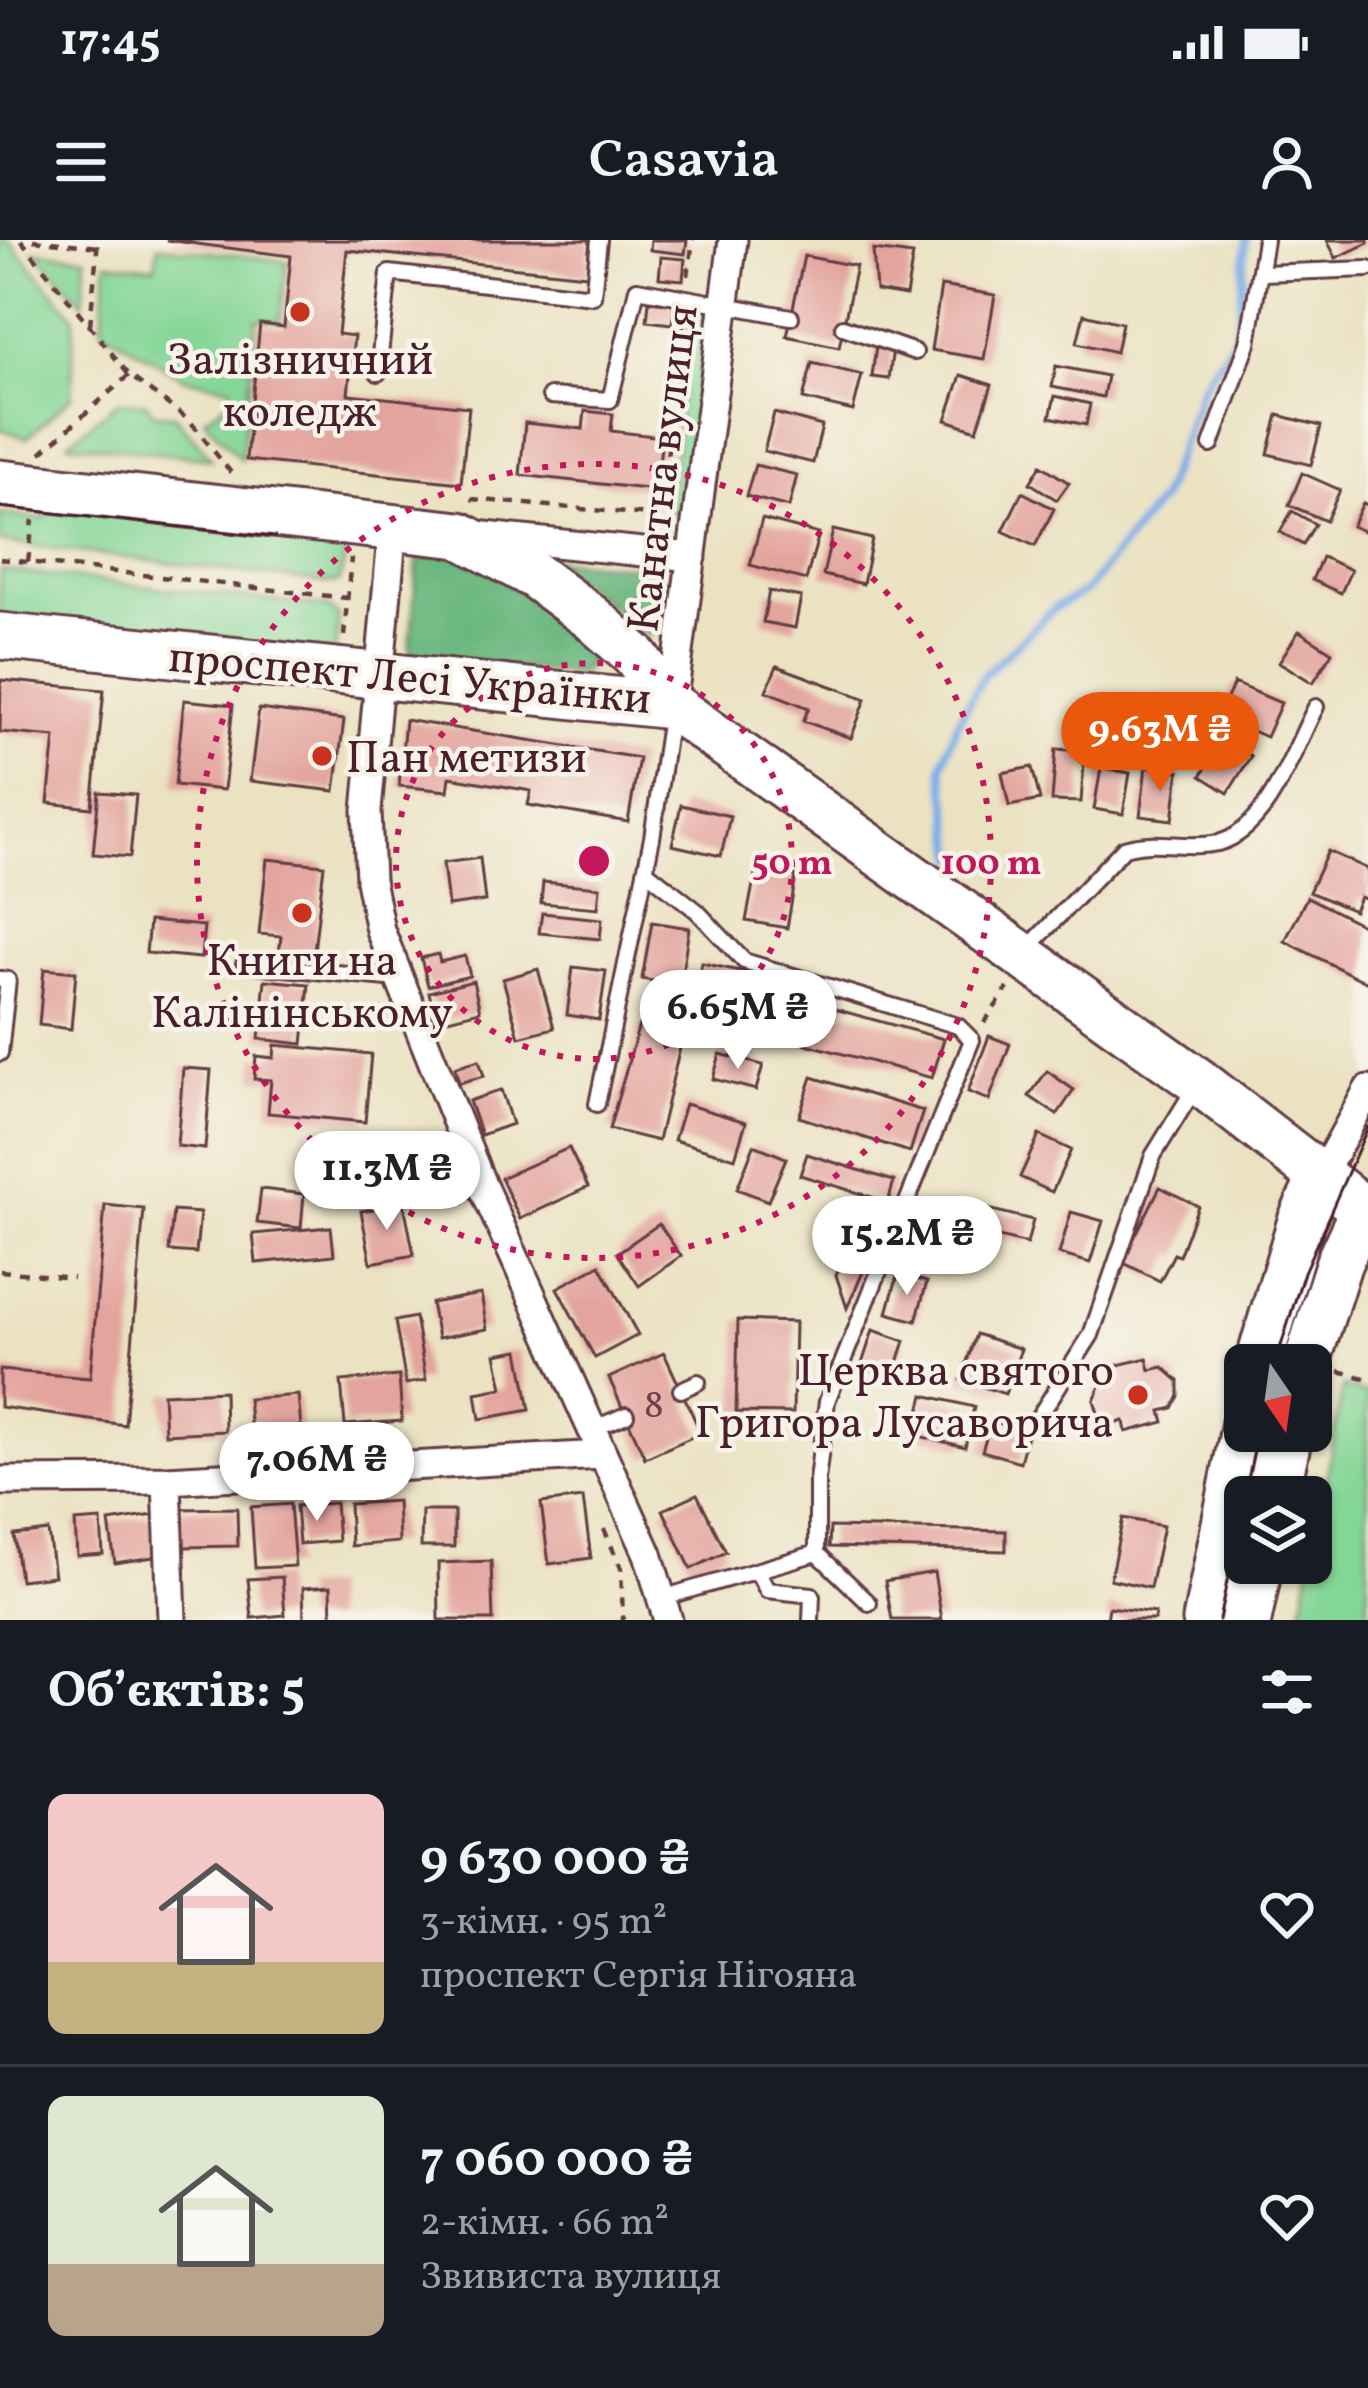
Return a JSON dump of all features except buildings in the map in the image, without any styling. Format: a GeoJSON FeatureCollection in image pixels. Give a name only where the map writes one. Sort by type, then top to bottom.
{"type":"FeatureCollection","features":[{"type":"Feature","properties":{"kind":"main road","name":"проспект Лесі Українки"},"geometry":{"type":"LineString","coordinates":[[10,489],[373,533],[456,516],[592,618],[635,656],[672,706]]}},
{"type":"Feature","properties":{"kind":"main road","name":"проспект Лесі Українки"},"geometry":{"type":"LineString","coordinates":[[0,636],[360,666],[672,706]]}},
{"type":"Feature","properties":{"kind":"main road"},"geometry":{"type":"LineString","coordinates":[[672,706],[1015,971],[1198,1081],[1366,1208],[1339,1262],[1328,1344]]}},
{"type":"Feature","properties":{"kind":"main road"},"geometry":{"type":"LineString","coordinates":[[1264,1344],[1301,1220],[1321,1177]]}},
{"type":"Feature","properties":{"kind":"main road"},"geometry":{"type":"LineString","coordinates":[[1206,1620],[1239,1452]]}},
{"type":"Feature","properties":{"kind":"main road"},"geometry":{"type":"LineString","coordinates":[[1247,1620],[1255,1584]]}},
{"type":"Feature","properties":{"kind":"street","name":"Канатна вулиця"},"geometry":{"type":"LineString","coordinates":[[672,706],[733,240]]}},
{"type":"Feature","properties":{"kind":"street"},"geometry":{"type":"LineString","coordinates":[[456,516],[519,536],[692,557]]}},
{"type":"Feature","properties":{"kind":"street"},"geometry":{"type":"LineString","coordinates":[[373,533],[360,666],[370,880],[398,979],[482,1185],[667,1609]]}},
{"type":"Feature","properties":{"kind":"street"},"geometry":{"type":"LineString","coordinates":[[1321,1177],[1368,1090]]}},
{"type":"Feature","properties":{"kind":"street"},"geometry":{"type":"LineString","coordinates":[[0,1481],[167,1480],[595,1443]]}},
{"type":"Feature","properties":{"kind":"street"},"geometry":{"type":"LineString","coordinates":[[167,1480],[172,1620]]}},
{"type":"Feature","properties":{"kind":"lane"},"geometry":{"type":"LineString","coordinates":[[378,373],[389,273],[593,296],[599,240]]}},
{"type":"Feature","properties":{"kind":"lane"},"geometry":{"type":"LineString","coordinates":[[1211,445],[1248,343],[1265,240]]}},
{"type":"Feature","properties":{"kind":"lane"},"geometry":{"type":"LineString","coordinates":[[1262,273],[1368,269]]}},
{"type":"Feature","properties":{"kind":"lane"},"geometry":{"type":"LineString","coordinates":[[550,396],[610,400],[637,289],[725,301],[791,317]]}},
{"type":"Feature","properties":{"kind":"lane"},"geometry":{"type":"LineString","coordinates":[[843,327],[915,352]]}},
{"type":"Feature","properties":{"kind":"lane"},"geometry":{"type":"LineString","coordinates":[[597,1104],[646,870],[672,706]]}},
{"type":"Feature","properties":{"kind":"lane"},"geometry":{"type":"LineString","coordinates":[[1015,971],[1124,848],[1145,841],[1218,843],[1241,832],[1259,813],[1316,707]]}},
{"type":"Feature","properties":{"kind":"lane"},"geometry":{"type":"LineString","coordinates":[[646,870],[697,911],[744,961],[958,1027],[972,1040],[827,1401],[817,1480],[817,1553],[869,1603]]}},
{"type":"Feature","properties":{"kind":"lane"},"geometry":{"type":"LineString","coordinates":[[244,964],[398,979]]}},
{"type":"Feature","properties":{"kind":"lane"},"geometry":{"type":"LineString","coordinates":[[0,979],[8,980],[0,1053]]}},
{"type":"Feature","properties":{"kind":"lane"},"geometry":{"type":"LineString","coordinates":[[1037,1418],[1090,1335],[1153,1156],[1198,1081]]}},
{"type":"Feature","properties":{"kind":"lane"},"geometry":{"type":"LineString","coordinates":[[329,1183],[424,1190],[482,1185]]}},
{"type":"Feature","properties":{"kind":"lane"},"geometry":{"type":"LineString","coordinates":[[681,1390],[698,1382]]}},
{"type":"Feature","properties":{"kind":"lane"},"geometry":{"type":"LineString","coordinates":[[595,1443],[626,1415]]}},
{"type":"Feature","properties":{"kind":"lane"},"geometry":{"type":"LineString","coordinates":[[667,1609],[817,1553]]}},
{"type":"Feature","properties":{"kind":"lane"},"geometry":{"type":"LineString","coordinates":[[758,1573],[767,1590],[812,1595],[811,1620]]}},
{"type":"Feature","properties":{"kind":"path"},"geometry":{"type":"LineString","coordinates":[[21,240],[129,375],[190,421],[236,478]]}},
{"type":"Feature","properties":{"kind":"path"},"geometry":{"type":"LineString","coordinates":[[33,240],[98,244],[90,325]]}},
{"type":"Feature","properties":{"kind":"path"},"geometry":{"type":"LineString","coordinates":[[456,516],[660,516],[692,240]]}},
{"type":"Feature","properties":{"kind":"path"},"geometry":{"type":"LineString","coordinates":[[41,453],[129,375]]}},
{"type":"Feature","properties":{"kind":"path"},"geometry":{"type":"LineString","coordinates":[[10,489],[28,562]]}},
{"type":"Feature","properties":{"kind":"path"},"geometry":{"type":"LineString","coordinates":[[360,666],[347,598],[373,533]]}},
{"type":"Feature","properties":{"kind":"path"},"geometry":{"type":"LineString","coordinates":[[0,559],[347,598]]}},
{"type":"Feature","properties":{"kind":"path"},"geometry":{"type":"LineString","coordinates":[[972,1040],[1015,971]]}},
{"type":"Feature","properties":{"kind":"path"},"geometry":{"type":"LineString","coordinates":[[0,1271],[74,1278]]}},
{"type":"Feature","properties":{"kind":"path"},"geometry":{"type":"LineString","coordinates":[[1332,1376],[1368,1379]]}},
{"type":"Feature","properties":{"kind":"green space"},"geometry":{"type":"Polygon","coordinates":[[[0,240],[9,240],[74,316],[72,396],[27,438],[0,429],[0,240]]]}},
{"type":"Feature","properties":{"kind":"green space"},"geometry":{"type":"Polygon","coordinates":[[[158,246],[287,261],[280,321],[257,319],[241,460],[204,419],[230,400],[231,387],[184,378],[102,329],[107,262],[155,267],[158,246]]]}},
{"type":"Feature","properties":{"kind":"green space"},"geometry":{"type":"Polygon","coordinates":[[[35,251],[86,257],[83,303],[35,251]]]}},
{"type":"Feature","properties":{"kind":"green space"},"geometry":{"type":"Polygon","coordinates":[[[691,304],[708,312],[681,515],[668,513],[691,304]]]}},
{"type":"Feature","properties":{"kind":"green space"},"geometry":{"type":"Polygon","coordinates":[[[119,401],[146,403],[154,414],[174,415],[212,459],[68,443],[119,401]]]}},
{"type":"Feature","properties":{"kind":"green space"},"geometry":{"type":"Polygon","coordinates":[[[46,505],[349,540],[339,582],[328,583],[0,542],[0,514],[44,519],[46,505]]]}},
{"type":"Feature","properties":{"kind":"green space"},"geometry":{"type":"Polygon","coordinates":[[[418,552],[475,558],[589,644],[590,664],[579,674],[409,658],[418,552]]]}},
{"type":"Feature","properties":{"kind":"green space"},"geometry":{"type":"Polygon","coordinates":[[[552,559],[651,568],[666,581],[659,632],[647,635],[552,559]]]}},
{"type":"Feature","properties":{"kind":"green space"},"geometry":{"type":"Polygon","coordinates":[[[0,570],[329,607],[339,617],[335,654],[0,619],[0,570]]]}},
{"type":"Feature","properties":{"kind":"green space"},"geometry":{"type":"Polygon","coordinates":[[[1343,1387],[1368,1394],[1368,1620],[1300,1620],[1307,1584],[1332,1584],[1332,1476],[1327,1476],[1343,1387]]]}},
{"type":"Feature","properties":{"kind":"waterway"},"geometry":{"type":"LineString","coordinates":[[957,858],[942,766],[957,723],[984,675],[1056,607],[1086,591],[1161,498],[1203,384],[1237,335],[1246,240]]}},
{"type":"Feature","properties":{"kind":"tram line"},"geometry":{"type":"LineString","coordinates":[[0,507],[275,537]]}},
{"type":"Feature","properties":{"kind":"tram line"},"geometry":{"type":"LineString","coordinates":[[1282,1344],[1304,1272],[1368,1127]]}},
{"type":"Feature","properties":{"kind":"tram line"},"geometry":{"type":"LineString","coordinates":[[1219,1620],[1254,1452]]}},
{"type":"Feature","properties":{"kind":"place","name":"Залізничний коледж"},"geometry":{"type":"Point","coordinates":[300,312]}},
{"type":"Feature","properties":{"kind":"place","name":"Пан метизи"},"geometry":{"type":"Point","coordinates":[322,756]}},
{"type":"Feature","properties":{"kind":"place","name":"Книги на Калінінському"},"geometry":{"type":"Point","coordinates":[302,913]}},
{"type":"Feature","properties":{"kind":"place","name":"Церква святого Григора Лусаворича"},"geometry":{"type":"Point","coordinates":[1138,1395]}}]}
